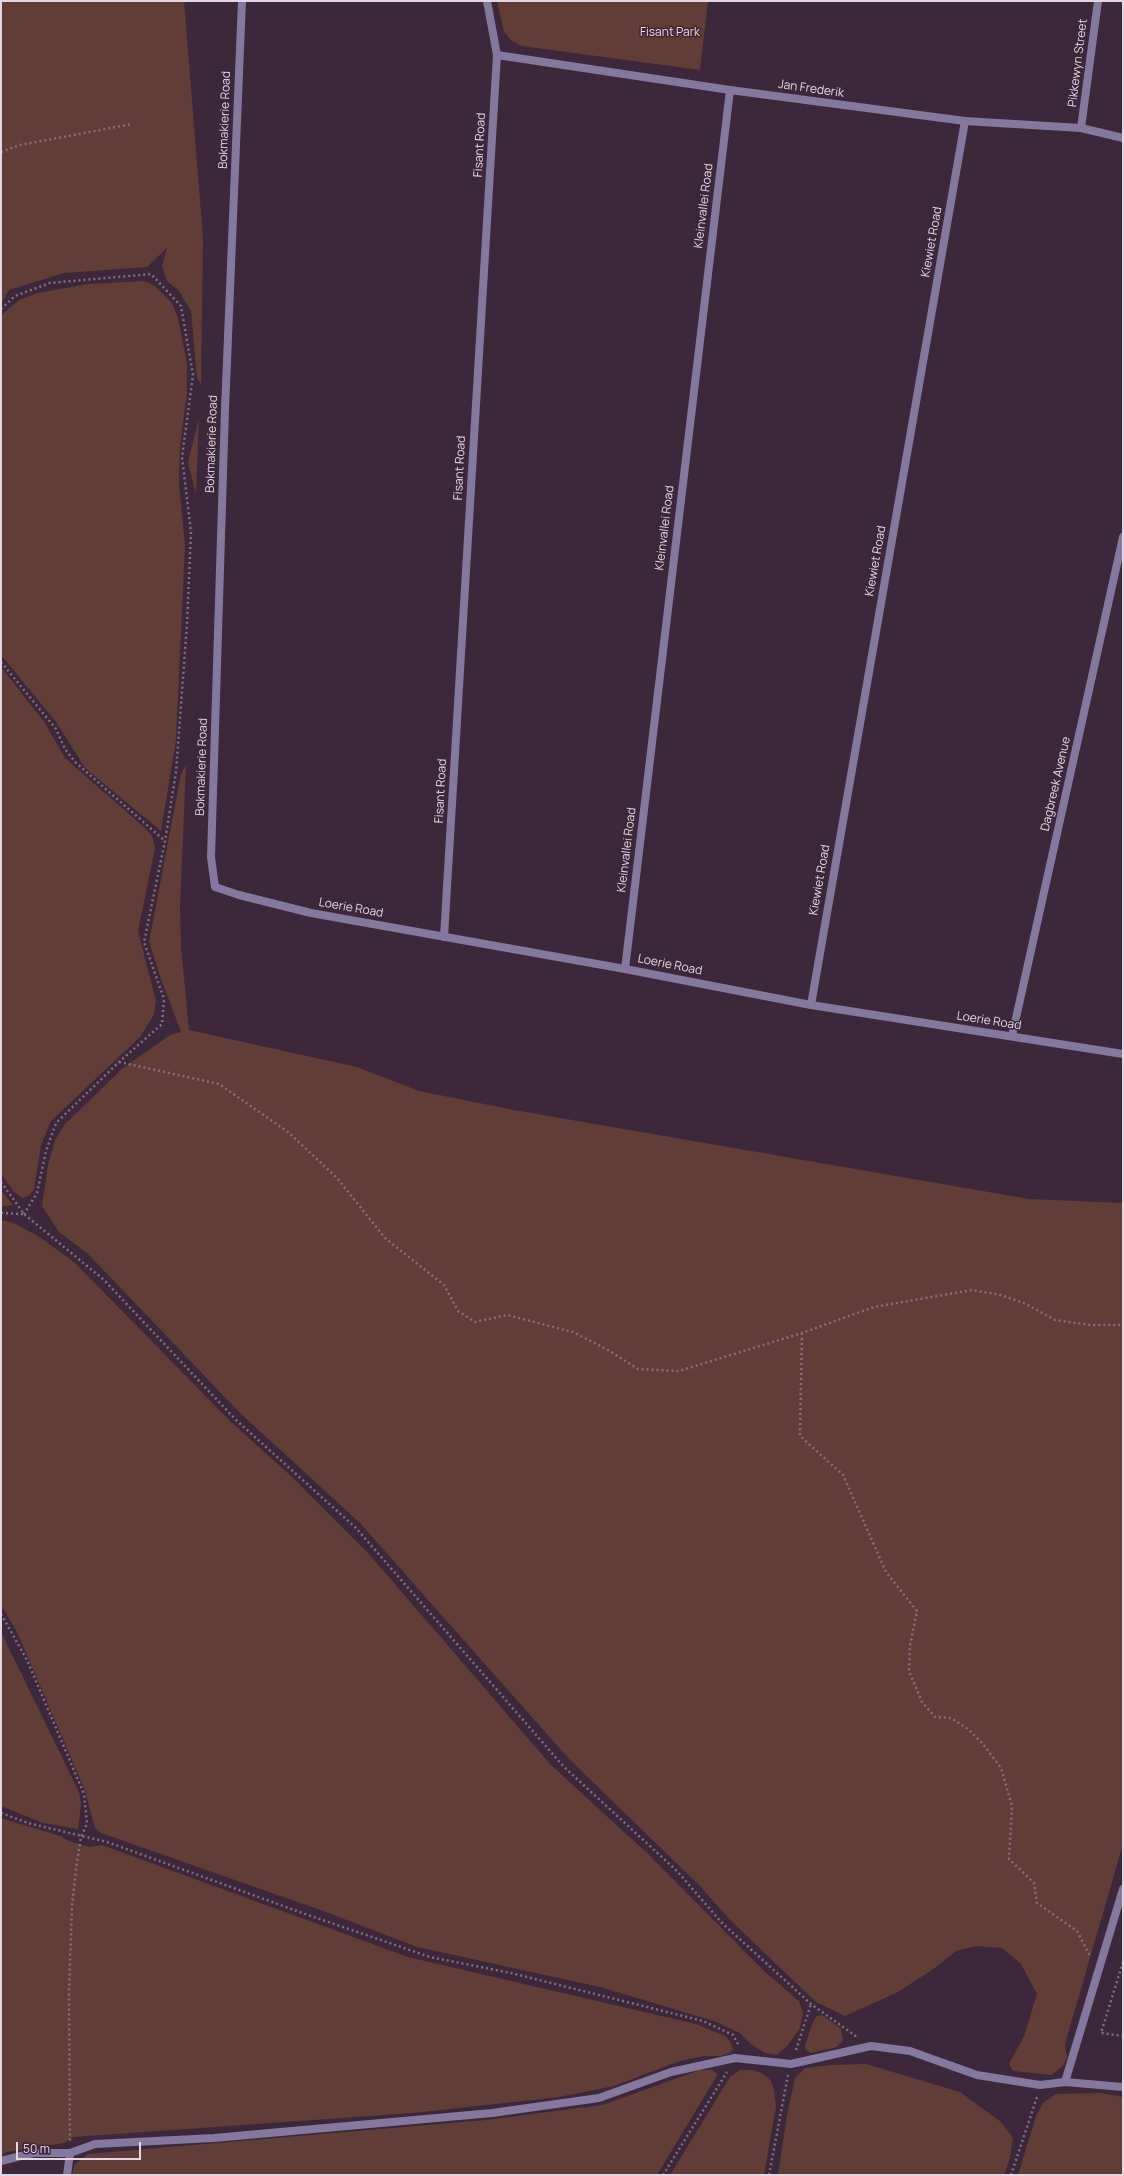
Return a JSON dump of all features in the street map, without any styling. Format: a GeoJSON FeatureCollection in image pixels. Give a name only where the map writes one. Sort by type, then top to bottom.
{"type":"FeatureCollection","features":[{"type":"Feature","properties":{"kind":"street","name":"Bokmakierie Road"},"geometry":{"type":"LineString","coordinates":[[215,887],[211,857],[225,409],[242,1]]}},
{"type":"Feature","properties":{"kind":"street","name":"Fisant Road"},"geometry":{"type":"LineString","coordinates":[[444,937],[497,55],[487,1]]}},
{"type":"Feature","properties":{"kind":"street","name":"Pikkewyn Street"},"geometry":{"type":"LineString","coordinates":[[1081,128],[1098,1]]}},
{"type":"Feature","properties":{"kind":"street","name":"Jan Frederik"},"geometry":{"type":"LineString","coordinates":[[497,55],[730,90],[965,121],[1081,128],[1123,138]]}},
{"type":"Feature","properties":{"kind":"street","name":"Kleinvallei Road"},"geometry":{"type":"LineString","coordinates":[[625,968],[730,90]]}},
{"type":"Feature","properties":{"kind":"street","name":"Kiewiet Road"},"geometry":{"type":"LineString","coordinates":[[811,1005],[965,121]]}},
{"type":"Feature","properties":{"kind":"street","name":"Dagbreek Avenue"},"geometry":{"type":"LineString","coordinates":[[1012,1036],[1123,537]]}},
{"type":"Feature","properties":{"kind":"street","name":"Loerie Road"},"geometry":{"type":"LineString","coordinates":[[215,887],[239,896],[311,913],[625,968],[811,1005],[1123,1054]]}},
{"type":"Feature","properties":{"kind":"street"},"geometry":{"type":"LineString","coordinates":[[1065,2082],[1123,1889]]}},
{"type":"Feature","properties":{"kind":"street"},"geometry":{"type":"LineString","coordinates":[[1,2161],[33,2153],[70,2153],[95,2144],[214,2138],[492,2113],[599,2098],[671,2072],[735,2058],[791,2064],[871,2046],[910,2051],[977,2075],[1040,2085],[1065,2082],[1123,2087]]}},
{"type":"Feature","properties":{"kind":"street"},"geometry":{"type":"LineString","coordinates":[[66,2175],[70,2153]]}},
{"type":"Feature","properties":{"kind":"path"},"geometry":{"type":"LineString","coordinates":[[1,152],[20,145],[132,124]]}},
{"type":"Feature","properties":{"kind":"path"},"geometry":{"type":"LineString","coordinates":[[1,309],[15,296],[50,283],[151,274],[181,306],[193,375],[182,457],[191,532],[187,624],[176,772],[165,841],[144,942],[164,999],[162,1024],[119,1062],[56,1123],[46,1151],[37,1193],[24,1214]]}},
{"type":"Feature","properties":{"kind":"path"},"geometry":{"type":"LineString","coordinates":[[1,662],[56,729],[65,749],[75,762],[165,841]]}},
{"type":"Feature","properties":{"kind":"path"},"geometry":{"type":"LineString","coordinates":[[119,1062],[219,1084],[288,1132],[337,1178],[385,1238],[444,1285],[458,1311],[475,1322],[508,1315],[573,1332],[608,1350],[638,1369],[678,1371],[802,1333],[874,1307],[972,1290],[1001,1295],[1026,1304],[1055,1320],[1090,1325],[1123,1325]]}},
{"type":"Feature","properties":{"kind":"path"},"geometry":{"type":"LineString","coordinates":[[1,1182],[24,1214],[104,1280],[236,1420],[356,1528],[564,1768],[677,1871],[722,1923],[811,2004],[871,2046]]}},
{"type":"Feature","properties":{"kind":"path"},"geometry":{"type":"LineString","coordinates":[[1,1213],[24,1214]]}},
{"type":"Feature","properties":{"kind":"path"},"geometry":{"type":"LineString","coordinates":[[802,1333],[800,1436],[843,1475],[886,1572],[917,1612],[910,1646],[909,1671],[922,1702],[934,1717],[951,1718],[968,1729],[984,1744],[1001,1768],[1012,1806],[1009,1859],[1034,1883],[1037,1903],[1077,1931],[1098,1970]]}},
{"type":"Feature","properties":{"kind":"path"},"geometry":{"type":"LineString","coordinates":[[1,1614],[27,1660],[84,1794],[88,1824],[82,1837],[72,1906],[69,1992],[70,2153]]}},
{"type":"Feature","properties":{"kind":"path"},"geometry":{"type":"LineString","coordinates":[[1,1813],[28,1823],[107,1842],[308,1915],[430,1956],[511,1973],[703,2021],[733,2035],[739,2046],[735,2058],[663,2175]]}},
{"type":"Feature","properties":{"kind":"path"},"geometry":{"type":"LineString","coordinates":[[1123,1962],[1102,2033],[1123,2036]]}},
{"type":"Feature","properties":{"kind":"path"},"geometry":{"type":"LineString","coordinates":[[769,2175],[791,2064],[803,2032],[811,2004]]}},
{"type":"Feature","properties":{"kind":"path"},"geometry":{"type":"LineString","coordinates":[[1011,2175],[1040,2085]]}},
{"type":"Feature","properties":{"kind":"green space"},"geometry":{"type":"Polygon","coordinates":[[[1,1],[184,1],[203,238],[201,384],[197,378],[191,311],[179,291],[167,281],[162,266],[167,248],[147,267],[64,273],[9,290],[1,304],[1,1]]]}},
{"type":"Feature","properties":{"kind":"green space","name":"Fisant Park"},"geometry":{"type":"Polygon","coordinates":[[[497,1],[708,1],[700,70],[522,46],[512,41],[504,32],[497,1]]]}},
{"type":"Feature","properties":{"kind":"green space"},"geometry":{"type":"Polygon","coordinates":[[[144,281],[155,286],[172,303],[178,318],[187,363],[187,393],[180,446],[179,485],[185,545],[176,740],[161,831],[85,768],[56,722],[1,655],[1,315],[19,300],[38,293],[87,284],[144,281]]]}},
{"type":"Feature","properties":{"kind":"green space"},"geometry":{"type":"Polygon","coordinates":[[[199,418],[196,494],[188,462],[199,418]]]}},
{"type":"Feature","properties":{"kind":"green space"},"geometry":{"type":"Polygon","coordinates":[[[1,667],[45,723],[65,758],[145,828],[152,836],[155,848],[138,931],[156,1001],[154,1014],[141,1036],[51,1121],[41,1145],[34,1190],[28,1196],[22,1198],[14,1192],[1,1174],[1,667]]]}},
{"type":"Feature","properties":{"kind":"green space"},"geometry":{"type":"Polygon","coordinates":[[[186,765],[180,906],[181,947],[189,1030],[357,1067],[419,1091],[514,1110],[1029,1199],[1123,1203],[1123,1844],[1065,2044],[1067,2058],[1063,2066],[1052,2075],[1013,2071],[1009,2064],[1024,2036],[1037,1994],[1021,1964],[1002,1948],[976,1946],[956,1951],[935,1968],[898,1992],[845,2016],[816,2002],[729,1919],[701,1887],[569,1759],[360,1523],[240,1413],[88,1254],[59,1232],[42,1206],[48,1165],[55,1140],[64,1125],[123,1068],[170,1035],[181,1032],[149,942],[181,774],[186,765]]]}},
{"type":"Feature","properties":{"kind":"green space"},"geometry":{"type":"Polygon","coordinates":[[[1,1190],[13,1205],[1,1206],[1,1190]]]}},
{"type":"Feature","properties":{"kind":"green space"},"geometry":{"type":"Polygon","coordinates":[[[1,1220],[14,1223],[41,1238],[75,1263],[231,1422],[292,1477],[368,1553],[551,1765],[648,1854],[764,1971],[799,2001],[803,2013],[800,2028],[789,2044],[777,2055],[765,2053],[751,2044],[740,2033],[714,2021],[600,1987],[417,1947],[326,1912],[101,1833],[95,1828],[84,1788],[17,1632],[1,1605],[1,1220]]]}},
{"type":"Feature","properties":{"kind":"green space"},"geometry":{"type":"Polygon","coordinates":[[[1,1632],[79,1792],[81,1805],[78,1829],[43,1823],[1,1806],[1,1632]]]}},
{"type":"Feature","properties":{"kind":"green space"},"geometry":{"type":"Polygon","coordinates":[[[1,1818],[60,1836],[69,1841],[89,1847],[102,1845],[408,1957],[696,2024],[725,2036],[730,2041],[733,2049],[730,2053],[721,2056],[703,2056],[677,2062],[614,2086],[559,2097],[413,2113],[73,2137],[64,2143],[7,2152],[1,2155],[1,1818]]]}},
{"type":"Feature","properties":{"kind":"green space"},"geometry":{"type":"Polygon","coordinates":[[[822,2015],[841,2029],[843,2040],[837,2047],[811,2053],[806,2050],[805,2046],[814,2020],[817,2016],[822,2015]]]}},
{"type":"Feature","properties":{"kind":"green space"},"geometry":{"type":"Polygon","coordinates":[[[866,2064],[960,2092],[1001,2122],[1013,2138],[1010,2158],[1004,2175],[778,2175],[787,2115],[795,2078],[805,2068],[831,2065],[866,2064]]]}},
{"type":"Feature","properties":{"kind":"green space"},"geometry":{"type":"Polygon","coordinates":[[[700,2070],[712,2070],[718,2074],[657,2175],[72,2175],[74,2165],[88,2154],[486,2120],[602,2105],[700,2070]]]}},
{"type":"Feature","properties":{"kind":"green space"},"geometry":{"type":"Polygon","coordinates":[[[740,2070],[752,2070],[762,2073],[771,2081],[774,2090],[776,2107],[764,2175],[670,2175],[730,2077],[740,2070]]]}},
{"type":"Feature","properties":{"kind":"green space"},"geometry":{"type":"Polygon","coordinates":[[[1100,2093],[1123,2097],[1123,2175],[1018,2175],[1036,2116],[1043,2103],[1056,2094],[1100,2093]]]}}]}
